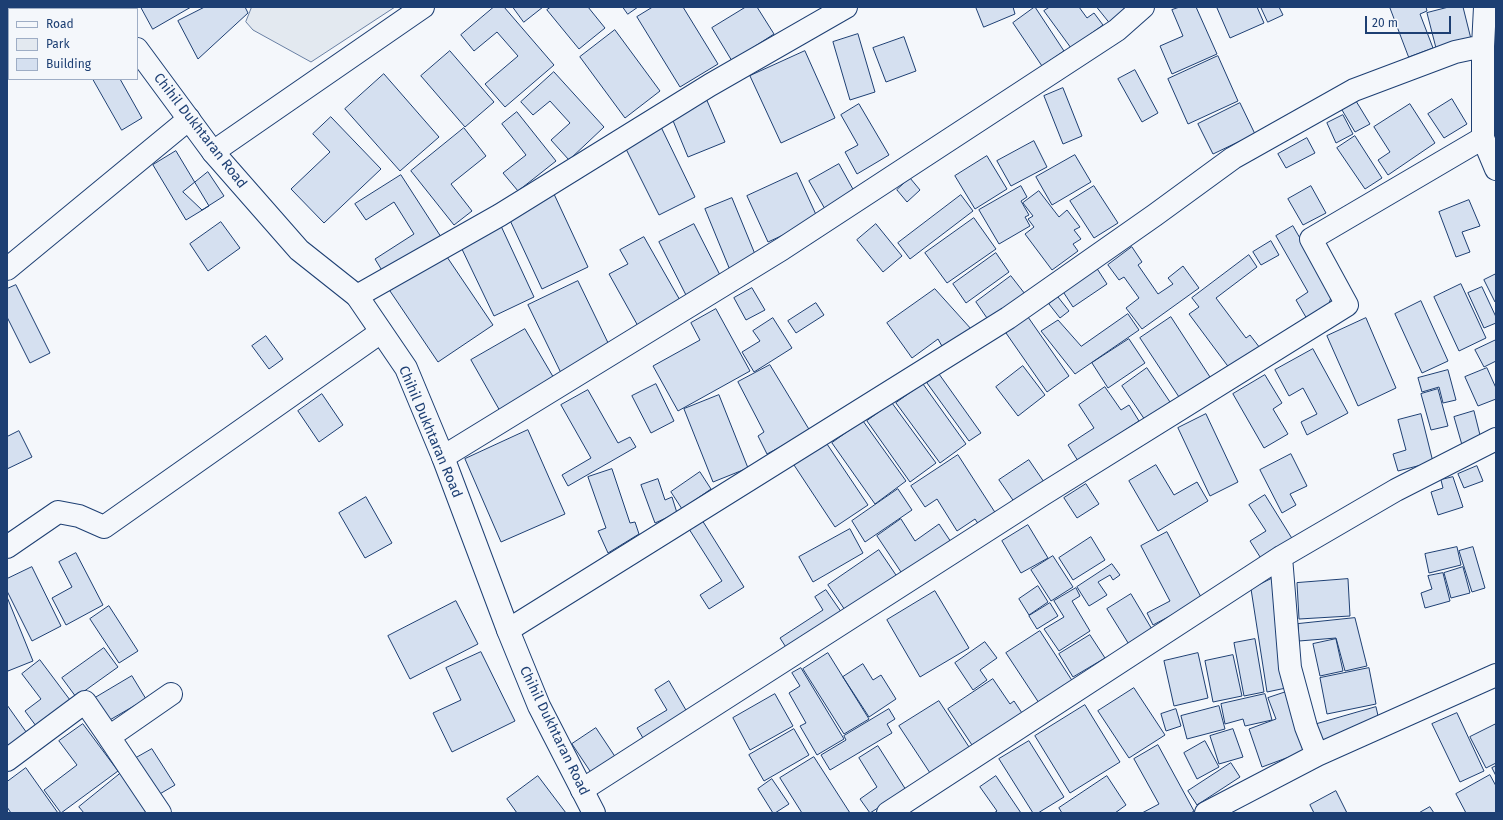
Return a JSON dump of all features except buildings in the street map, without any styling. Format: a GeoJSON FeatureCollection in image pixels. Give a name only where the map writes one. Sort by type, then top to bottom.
{"type":"FeatureCollection","features":[{"type":"Feature","properties":{"kind":"street"},"geometry":{"type":"LineString","coordinates":[[213,152],[423,7]]}},
{"type":"Feature","properties":{"kind":"street"},"geometry":{"type":"LineString","coordinates":[[357,296],[500,215],[710,85],[846,7]]}},
{"type":"Feature","properties":{"kind":"street"},"geometry":{"type":"LineString","coordinates":[[443,457],[782,249],[1117,30],[1144,7]]}},
{"type":"Feature","properties":{"kind":"street"},"geometry":{"type":"LineString","coordinates":[[1484,7],[1483,46],[1490,141],[1496,169]]}},
{"type":"Feature","properties":{"kind":"street"},"geometry":{"type":"LineString","coordinates":[[508,630],[1008,318],[1155,215],[1233,158],[1354,90],[1455,52],[1483,46]]}},
{"type":"Feature","properties":{"kind":"street","name":"Chihil Dukhtaran Road"},"geometry":{"type":"LineString","coordinates":[[138,50],[213,152],[300,250],[357,296],[406,368],[443,457],[508,630],[539,706],[594,813]]}},
{"type":"Feature","properties":{"kind":"street"},"geometry":{"type":"LineString","coordinates":[[7,269],[189,119]]}},
{"type":"Feature","properties":{"kind":"street"},"geometry":{"type":"LineString","coordinates":[[582,790],[1036,500],[1348,305],[1311,239],[1490,141]]}},
{"type":"Feature","properties":{"kind":"street"},"geometry":{"type":"LineString","coordinates":[[7,547],[58,512],[79,516],[104,527],[381,332]]}},
{"type":"Feature","properties":{"kind":"street"},"geometry":{"type":"LineString","coordinates":[[888,813],[1281,557],[1396,490],[1496,439]]}},
{"type":"Feature","properties":{"kind":"street"},"geometry":{"type":"LineString","coordinates":[[1281,557],[1290,668],[1306,727],[1317,755]]}},
{"type":"Feature","properties":{"kind":"street"},"geometry":{"type":"LineString","coordinates":[[1206,813],[1317,755],[1496,675]]}},
{"type":"Feature","properties":{"kind":"street"},"geometry":{"type":"LineString","coordinates":[[109,736],[170,694]]}},
{"type":"Feature","properties":{"kind":"street"},"geometry":{"type":"LineString","coordinates":[[7,760],[85,702],[160,813]]}},
{"type":"Feature","properties":{"kind":"green space"},"geometry":{"type":"Polygon","coordinates":[[[252,7],[395,7],[311,62],[253,30],[246,22],[252,7]]]}}]}
